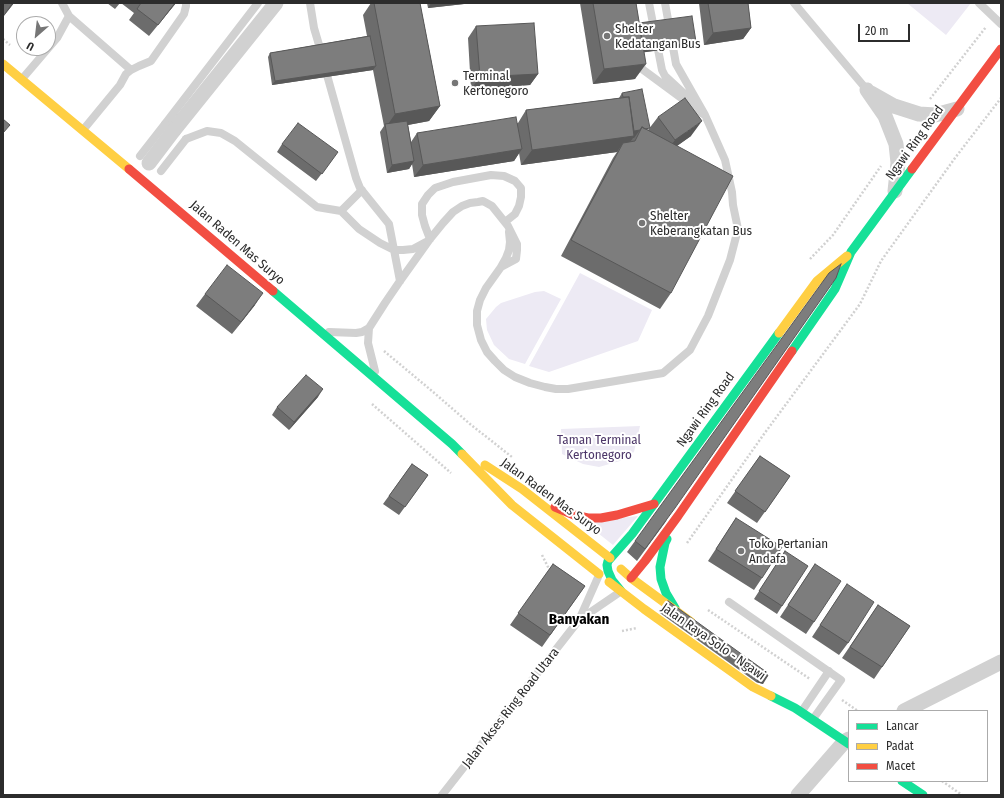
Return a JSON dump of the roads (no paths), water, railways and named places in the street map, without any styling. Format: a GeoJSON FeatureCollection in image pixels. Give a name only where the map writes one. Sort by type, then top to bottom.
{"type":"FeatureCollection","features":[{"type":"Feature","properties":{"kind":"main road","name":"Ngawi Ring Road"},"geometry":{"type":"LineString","coordinates":[[678,516],[834,289],[851,252],[1001,49]]}},
{"type":"Feature","properties":{"kind":"main road","name":"Jalan Raden Mas Suryo"},"geometry":{"type":"LineString","coordinates":[[3,64],[82,130],[147,171],[166,200],[452,444],[512,505],[621,591]]}},
{"type":"Feature","properties":{"kind":"main road","name":"Ngawi Ring Road"},"geometry":{"type":"LineString","coordinates":[[610,558],[632,534],[817,281],[851,252]]}},
{"type":"Feature","properties":{"kind":"main road","name":"Jalan Raden Mas Suryo"},"geometry":{"type":"LineString","coordinates":[[452,444],[522,489],[603,552],[631,578]]}},
{"type":"Feature","properties":{"kind":"main road"},"geometry":{"type":"LineString","coordinates":[[522,489],[549,505],[574,515],[588,518],[601,518],[617,515],[654,504]]}},
{"type":"Feature","properties":{"kind":"main road"},"geometry":{"type":"LineString","coordinates":[[600,575],[612,580],[622,581],[631,578],[646,561],[678,516]]}},
{"type":"Feature","properties":{"kind":"main road"},"geometry":{"type":"LineString","coordinates":[[676,611],[667,596],[661,579],[660,567],[665,544],[678,516]]}},
{"type":"Feature","properties":{"kind":"main road"},"geometry":{"type":"LineString","coordinates":[[610,558],[607,565],[608,571],[612,580],[621,591]]}},
{"type":"Feature","properties":{"kind":"main road","name":"Jalan Raya Solo - Ngawi"},"geometry":{"type":"LineString","coordinates":[[631,578],[701,629]]}},
{"type":"Feature","properties":{"kind":"main road","name":"Jalan Raya Solo - Ngawi"},"geometry":{"type":"LineString","coordinates":[[621,591],[753,687],[798,710],[829,731],[848,741]]}},
{"type":"Feature","properties":{"kind":"main road","name":"Jalan Raya Solo - Ngawi"},"geometry":{"type":"LineString","coordinates":[[779,691],[798,710]]}},
{"type":"Feature","properties":{"kind":"main road"},"geometry":{"type":"LineString","coordinates":[[904,782],[923,795]]}},
{"type":"Feature","properties":{"kind":"street"},"geometry":{"type":"LineString","coordinates":[[147,171],[175,131],[276,3]]}},
{"type":"Feature","properties":{"kind":"street"},"geometry":{"type":"LineString","coordinates":[[867,90],[890,112],[898,163],[894,194]]}},
{"type":"Feature","properties":{"kind":"street"},"geometry":{"type":"LineString","coordinates":[[890,112],[936,115],[957,109]]}},
{"type":"Feature","properties":{"kind":"street"},"geometry":{"type":"LineString","coordinates":[[906,710],[1001,662]]}},
{"type":"Feature","properties":{"kind":"street"},"geometry":{"type":"LineString","coordinates":[[798,795],[848,741]]}},
{"type":"Feature","properties":{"kind":"lane"},"geometry":{"type":"LineString","coordinates":[[62,3],[69,16],[131,70]]}},
{"type":"Feature","properties":{"kind":"lane"},"geometry":{"type":"LineString","coordinates":[[82,130],[120,85],[126,74],[131,70],[151,61],[184,14],[186,3]]}},
{"type":"Feature","properties":{"kind":"lane"},"geometry":{"type":"LineString","coordinates":[[175,131],[258,3]]}},
{"type":"Feature","properties":{"kind":"lane"},"geometry":{"type":"LineString","coordinates":[[310,3],[314,28],[356,178],[360,188],[389,224],[400,281]]}},
{"type":"Feature","properties":{"kind":"lane"},"geometry":{"type":"LineString","coordinates":[[648,3],[662,70],[665,76],[705,115]]}},
{"type":"Feature","properties":{"kind":"lane"},"geometry":{"type":"LineString","coordinates":[[378,381],[369,350],[369,328],[430,239],[453,212],[470,203],[483,201],[492,206],[506,224],[517,244],[516,259],[501,267],[486,288],[480,300],[477,311],[477,325],[481,340],[487,352],[504,370],[516,377],[545,387],[568,389],[664,373],[690,350],[708,316],[730,260],[738,228],[725,160],[705,115],[676,64],[666,3]]}},
{"type":"Feature","properties":{"kind":"lane"},"geometry":{"type":"LineString","coordinates":[[794,3],[867,90]]}},
{"type":"Feature","properties":{"kind":"lane"},"geometry":{"type":"LineString","coordinates":[[979,3],[1001,24]]}},
{"type":"Feature","properties":{"kind":"lane"},"geometry":{"type":"LineString","coordinates":[[22,80],[57,38],[69,16]]}},
{"type":"Feature","properties":{"kind":"lane"},"geometry":{"type":"LineString","coordinates":[[639,48],[642,69],[705,115]]}},
{"type":"Feature","properties":{"kind":"lane"},"geometry":{"type":"LineString","coordinates":[[175,131],[207,131],[221,133],[235,141],[317,207],[341,211],[358,229],[394,250],[413,249],[430,239]]}},
{"type":"Feature","properties":{"kind":"lane"},"geometry":{"type":"LineString","coordinates":[[147,171],[161,189],[166,200]]}},
{"type":"Feature","properties":{"kind":"lane"},"geometry":{"type":"LineString","coordinates":[[430,239],[422,215],[422,204],[435,188],[453,182],[491,175],[504,176],[515,181],[521,188],[521,198],[515,214],[506,224]]}},
{"type":"Feature","properties":{"kind":"lane"},"geometry":{"type":"LineString","coordinates":[[341,211],[362,190]]}},
{"type":"Feature","properties":{"kind":"lane"},"geometry":{"type":"LineString","coordinates":[[319,330],[338,333],[356,333],[362,332],[369,328]]}},
{"type":"Feature","properties":{"kind":"lane"},"geometry":{"type":"LineString","coordinates":[[579,620],[600,575]]}},
{"type":"Feature","properties":{"kind":"lane"},"geometry":{"type":"LineString","coordinates":[[579,620],[621,591]]}},
{"type":"Feature","properties":{"kind":"lane"},"geometry":{"type":"LineString","coordinates":[[729,602],[841,680],[812,720]]}},
{"type":"Feature","properties":{"kind":"lane","name":"Jalan Akses Ring Road Utara"},"geometry":{"type":"LineString","coordinates":[[442,795],[579,620]]}},
{"type":"Feature","properties":{"kind":"lane"},"geometry":{"type":"LineString","coordinates":[[798,710],[820,685],[829,672]]}},
{"type":"Feature","properties":{"kind":"place","name":"Shelter Kedatangan Bus"},"geometry":{"type":"Point","coordinates":[607,36]}},
{"type":"Feature","properties":{"kind":"place","name":"Terminal Kertonegoro"},"geometry":{"type":"Point","coordinates":[455,83]}},
{"type":"Feature","properties":{"kind":"place","name":"Shelter Keberangkatan Bus"},"geometry":{"type":"Point","coordinates":[642,223]}},
{"type":"Feature","properties":{"kind":"place","name":"Toko Pertanian Andafa"},"geometry":{"type":"Point","coordinates":[741,551]}},
{"type":"Feature","properties":{"kind":"district","name":"Banyakan"},"geometry":{"type":"Point","coordinates":[579,620]}},
{"type":"Feature","properties":{"kind":"park label","name":"Taman Terminal Kertonegoro"},"geometry":{"type":"Point","coordinates":[599,448]}}]}
